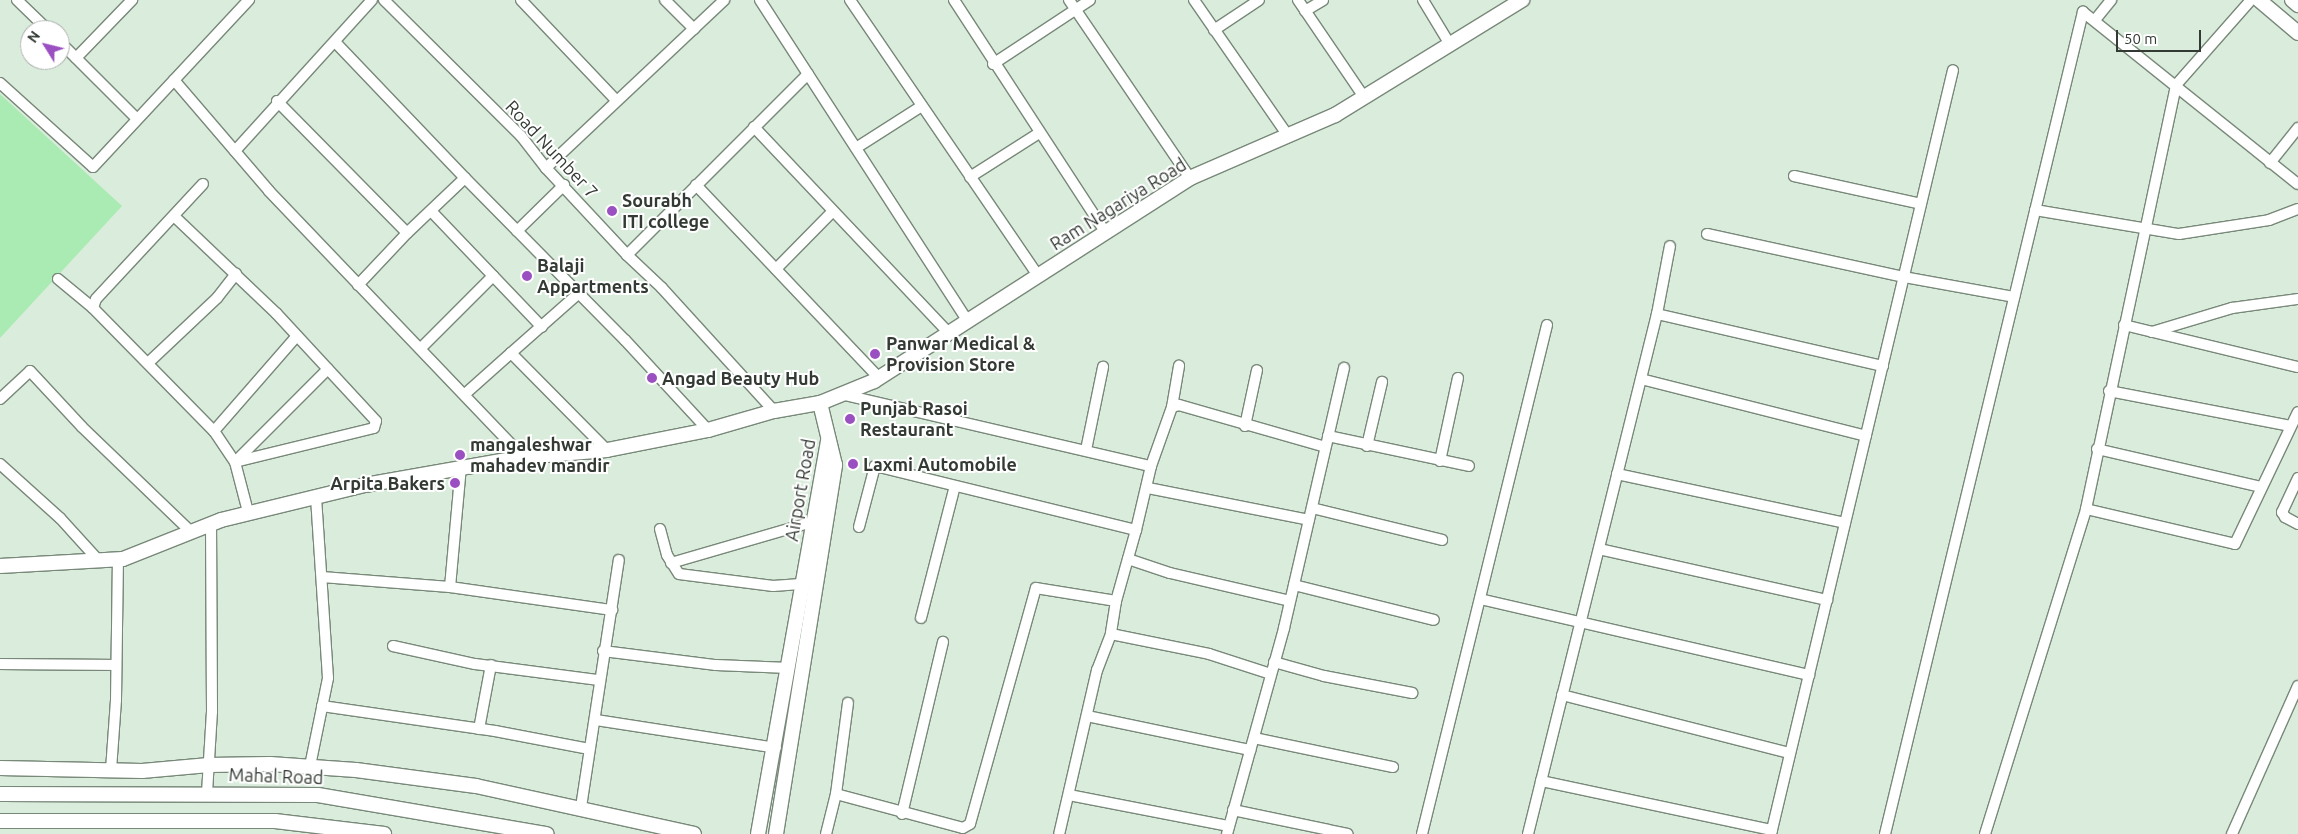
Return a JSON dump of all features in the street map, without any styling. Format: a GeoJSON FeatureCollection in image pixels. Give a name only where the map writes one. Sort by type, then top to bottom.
{"type":"FeatureCollection","features":[{"type":"Feature","properties":{"kind":"street"},"geometry":{"type":"LineString","coordinates":[[17,0],[38,20]]}},
{"type":"Feature","properties":{"kind":"street"},"geometry":{"type":"LineString","coordinates":[[76,58],[132,0]]}},
{"type":"Feature","properties":{"kind":"street"},"geometry":{"type":"LineString","coordinates":[[0,83],[94,167],[250,0]]}},
{"type":"Feature","properties":{"kind":"street"},"geometry":{"type":"LineString","coordinates":[[235,151],[277,101],[336,43],[372,0]]}},
{"type":"Feature","properties":{"kind":"street","name":"Road Number 7"},"geometry":{"type":"LineString","coordinates":[[384,0],[521,136],[546,168],[564,185],[627,255],[662,288],[774,411]]}},
{"type":"Feature","properties":{"kind":"street"},"geometry":{"type":"LineString","coordinates":[[521,0],[617,101]]}},
{"type":"Feature","properties":{"kind":"street"},"geometry":{"type":"LineString","coordinates":[[665,0],[694,29]]}},
{"type":"Feature","properties":{"kind":"street"},"geometry":{"type":"LineString","coordinates":[[546,168],[724,0]]}},
{"type":"Feature","properties":{"kind":"street"},"geometry":{"type":"LineString","coordinates":[[760,0],[968,321]]}},
{"type":"Feature","properties":{"kind":"street"},"geometry":{"type":"LineString","coordinates":[[850,0],[1038,276]]}},
{"type":"Feature","properties":{"kind":"street"},"geometry":{"type":"LineString","coordinates":[[954,0],[993,64],[1106,233]]}},
{"type":"Feature","properties":{"kind":"street"},"geometry":{"type":"LineString","coordinates":[[1069,0],[1190,178]]}},
{"type":"Feature","properties":{"kind":"street"},"geometry":{"type":"LineString","coordinates":[[993,64],[1090,0]]}},
{"type":"Feature","properties":{"kind":"street"},"geometry":{"type":"LineString","coordinates":[[1194,0],[1288,136]]}},
{"type":"Feature","properties":{"kind":"street"},"geometry":{"type":"LineString","coordinates":[[1214,30],[1259,0]]}},
{"type":"Feature","properties":{"kind":"street"},"geometry":{"type":"LineString","coordinates":[[1298,0],[1364,96]]}},
{"type":"Feature","properties":{"kind":"street"},"geometry":{"type":"LineString","coordinates":[[1305,11],[1323,0]]}},
{"type":"Feature","properties":{"kind":"street"},"geometry":{"type":"LineString","coordinates":[[1423,0],[1449,43]]}},
{"type":"Feature","properties":{"kind":"street","name":"Ram Nagariya Road"},"geometry":{"type":"LineString","coordinates":[[0,566],[118,560],[211,524],[248,512],[316,499],[365,484],[523,457],[607,450],[708,430],[774,411],[820,403],[845,394],[879,378],[1190,178],[1335,115],[1449,43],[1522,0]]}},
{"type":"Feature","properties":{"kind":"street"},"geometry":{"type":"LineString","coordinates":[[2095,20],[2111,0]]}},
{"type":"Feature","properties":{"kind":"street"},"geometry":{"type":"LineString","coordinates":[[1985,834],[2086,509],[2109,391],[2147,228],[2176,86],[2251,0]]}},
{"type":"Feature","properties":{"kind":"street"},"geometry":{"type":"LineString","coordinates":[[2259,0],[2298,33]]}},
{"type":"Feature","properties":{"kind":"street"},"geometry":{"type":"LineString","coordinates":[[2292,0],[2298,6]]}},
{"type":"Feature","properties":{"kind":"street"},"geometry":{"type":"LineString","coordinates":[[1885,834],[2083,12],[2298,184]]}},
{"type":"Feature","properties":{"kind":"street"},"geometry":{"type":"LineString","coordinates":[[336,43],[465,178],[579,293],[708,430]]}},
{"type":"Feature","properties":{"kind":"street"},"geometry":{"type":"LineString","coordinates":[[70,52],[138,119]]}},
{"type":"Feature","properties":{"kind":"street"},"geometry":{"type":"LineString","coordinates":[[1541,781],[1771,832],[1953,70]]}},
{"type":"Feature","properties":{"kind":"street"},"geometry":{"type":"LineString","coordinates":[[627,255],[808,74]]}},
{"type":"Feature","properties":{"kind":"street"},"geometry":{"type":"LineString","coordinates":[[174,80],[235,151],[358,285],[466,394],[523,457]]}},
{"type":"Feature","properties":{"kind":"street"},"geometry":{"type":"LineString","coordinates":[[277,101],[407,233]]}},
{"type":"Feature","properties":{"kind":"street"},"geometry":{"type":"LineString","coordinates":[[856,148],[922,106]]}},
{"type":"Feature","properties":{"kind":"street"},"geometry":{"type":"LineString","coordinates":[[754,127],[949,333]]}},
{"type":"Feature","properties":{"kind":"street"},"geometry":{"type":"LineString","coordinates":[[2270,163],[2298,128]]}},
{"type":"Feature","properties":{"kind":"street"},"geometry":{"type":"LineString","coordinates":[[970,177],[1039,132]]}},
{"type":"Feature","properties":{"kind":"street"},"geometry":{"type":"LineString","coordinates":[[1794,176],[1921,204]]}},
{"type":"Feature","properties":{"kind":"street"},"geometry":{"type":"LineString","coordinates":[[358,285],[407,233],[432,212],[465,178]]}},
{"type":"Feature","properties":{"kind":"street"},"geometry":{"type":"LineString","coordinates":[[92,308],[96,299],[203,184]]}},
{"type":"Feature","properties":{"kind":"street"},"geometry":{"type":"LineString","coordinates":[[517,231],[564,185]]}},
{"type":"Feature","properties":{"kind":"street"},"geometry":{"type":"LineString","coordinates":[[696,185],[879,378]]}},
{"type":"Feature","properties":{"kind":"street"},"geometry":{"type":"LineString","coordinates":[[2036,210],[2179,234],[2269,220],[2298,209]]}},
{"type":"Feature","properties":{"kind":"street"},"geometry":{"type":"LineString","coordinates":[[776,269],[833,211]]}},
{"type":"Feature","properties":{"kind":"street"},"geometry":{"type":"LineString","coordinates":[[432,212],[542,327]]}},
{"type":"Feature","properties":{"kind":"street"},"geometry":{"type":"LineString","coordinates":[[174,216],[236,274],[297,336],[376,422],[374,428],[235,462]]}},
{"type":"Feature","properties":{"kind":"street"},"geometry":{"type":"LineString","coordinates":[[1708,234],[1904,277],[2014,297]]}},
{"type":"Feature","properties":{"kind":"street"},"geometry":{"type":"LineString","coordinates":[[1528,834],[1657,314],[1670,246]]}},
{"type":"Feature","properties":{"kind":"street"},"geometry":{"type":"LineString","coordinates":[[148,363],[216,298],[236,274]]}},
{"type":"Feature","properties":{"kind":"street"},"geometry":{"type":"LineString","coordinates":[[421,348],[494,276]]}},
{"type":"Feature","properties":{"kind":"street"},"geometry":{"type":"LineString","coordinates":[[58,279],[92,308],[214,431],[235,462],[248,512]]}},
{"type":"Feature","properties":{"kind":"street"},"geometry":{"type":"LineString","coordinates":[[466,394],[579,293]]}},
{"type":"Feature","properties":{"kind":"street"},"geometry":{"type":"LineString","coordinates":[[2152,332],[2224,310],[2298,299]]}},
{"type":"Feature","properties":{"kind":"street"},"geometry":{"type":"LineString","coordinates":[[1657,314],[1883,366]]}},
{"type":"Feature","properties":{"kind":"street"},"geometry":{"type":"LineString","coordinates":[[1422,834],[1547,325]]}},
{"type":"Feature","properties":{"kind":"street"},"geometry":{"type":"LineString","coordinates":[[2124,325],[2298,367]]}},
{"type":"Feature","properties":{"kind":"street"},"geometry":{"type":"LineString","coordinates":[[214,431],[297,336]]}},
{"type":"Feature","properties":{"kind":"street"},"geometry":{"type":"LineString","coordinates":[[512,353],[607,450]]}},
{"type":"Feature","properties":{"kind":"street"},"geometry":{"type":"LineString","coordinates":[[1059,834],[1097,670],[1111,634],[1116,601],[1148,488],[1151,466],[1172,407],[1179,366]]}},
{"type":"Feature","properties":{"kind":"street"},"geometry":{"type":"LineString","coordinates":[[1086,450],[1103,367]]}},
{"type":"Feature","properties":{"kind":"street"},"geometry":{"type":"LineString","coordinates":[[1068,795],[1228,830],[1290,601],[1344,368]]}},
{"type":"Feature","properties":{"kind":"street"},"geometry":{"type":"LineString","coordinates":[[235,462],[328,369]]}},
{"type":"Feature","properties":{"kind":"street"},"geometry":{"type":"LineString","coordinates":[[1245,426],[1257,370]]}},
{"type":"Feature","properties":{"kind":"street"},"geometry":{"type":"LineString","coordinates":[[0,399],[30,371],[82,427],[191,532]]}},
{"type":"Feature","properties":{"kind":"street"},"geometry":{"type":"LineString","coordinates":[[1440,461],[1458,378]]}},
{"type":"Feature","properties":{"kind":"street"},"geometry":{"type":"LineString","coordinates":[[1641,379],[1866,436]]}},
{"type":"Feature","properties":{"kind":"street"},"geometry":{"type":"LineString","coordinates":[[1367,446],[1382,382]]}},
{"type":"Feature","properties":{"kind":"street"},"geometry":{"type":"LineString","coordinates":[[2109,391],[2291,426]]}},
{"type":"Feature","properties":{"kind":"street"},"geometry":{"type":"LineString","coordinates":[[845,394],[1151,466]]}},
{"type":"Feature","properties":{"kind":"street"},"geometry":{"type":"LineString","coordinates":[[820,403],[830,434]]}},
{"type":"Feature","properties":{"kind":"street"},"geometry":{"type":"LineString","coordinates":[[1172,407],[1179,405],[1245,426],[1325,447]]}},
{"type":"Feature","properties":{"kind":"street"},"geometry":{"type":"LineString","coordinates":[[2086,509],[2235,544],[2298,412]]}},
{"type":"Feature","properties":{"kind":"street","name":"Airport Road"},"geometry":{"type":"LineString","coordinates":[[758,834],[776,748],[804,584],[812,522],[830,434]]}},
{"type":"Feature","properties":{"kind":"street","name":"Airport Road"},"geometry":{"type":"LineString","coordinates":[[776,834],[835,465],[830,434]]}},
{"type":"Feature","properties":{"kind":"street"},"geometry":{"type":"LineString","coordinates":[[1328,436],[1367,446],[1468,466]]}},
{"type":"Feature","properties":{"kind":"street"},"geometry":{"type":"LineString","coordinates":[[2098,449],[2262,487]]}},
{"type":"Feature","properties":{"kind":"street"},"geometry":{"type":"LineString","coordinates":[[0,464],[60,518],[98,561]]}},
{"type":"Feature","properties":{"kind":"street"},"geometry":{"type":"LineString","coordinates":[[859,527],[875,466],[1136,530]]}},
{"type":"Feature","properties":{"kind":"street"},"geometry":{"type":"LineString","coordinates":[[450,587],[461,467]]}},
{"type":"Feature","properties":{"kind":"street"},"geometry":{"type":"LineString","coordinates":[[1617,474],[1845,523]]}},
{"type":"Feature","properties":{"kind":"street"},"geometry":{"type":"LineString","coordinates":[[2298,478],[2282,512],[2285,517],[2298,524]]}},
{"type":"Feature","properties":{"kind":"street"},"geometry":{"type":"LineString","coordinates":[[921,618],[955,486]]}},
{"type":"Feature","properties":{"kind":"street"},"geometry":{"type":"LineString","coordinates":[[1148,488],[1309,520]]}},
{"type":"Feature","properties":{"kind":"street"},"geometry":{"type":"LineString","coordinates":[[310,766],[328,678],[316,499]]}},
{"type":"Feature","properties":{"kind":"street"},"geometry":{"type":"LineString","coordinates":[[1312,508],[1442,540]]}},
{"type":"Feature","properties":{"kind":"street"},"geometry":{"type":"LineString","coordinates":[[671,563],[812,522]]}},
{"type":"Feature","properties":{"kind":"street"},"geometry":{"type":"LineString","coordinates":[[207,793],[212,712],[211,524]]}},
{"type":"Feature","properties":{"kind":"street"},"geometry":{"type":"LineString","coordinates":[[660,529],[671,563],[679,574],[690,577],[773,586],[804,584]]}},
{"type":"Feature","properties":{"kind":"street"},"geometry":{"type":"LineString","coordinates":[[1599,549],[1827,600]]}},
{"type":"Feature","properties":{"kind":"street"},"geometry":{"type":"LineString","coordinates":[[1128,559],[1170,573],[1290,601]]}},
{"type":"Feature","properties":{"kind":"street"},"geometry":{"type":"LineString","coordinates":[[111,770],[118,560]]}},
{"type":"Feature","properties":{"kind":"street"},"geometry":{"type":"LineString","coordinates":[[581,807],[588,749],[596,720],[603,651],[612,610],[619,560]]}},
{"type":"Feature","properties":{"kind":"street"},"geometry":{"type":"LineString","coordinates":[[322,577],[450,587],[612,610]]}},
{"type":"Feature","properties":{"kind":"street"},"geometry":{"type":"LineString","coordinates":[[1294,585],[1434,620]]}},
{"type":"Feature","properties":{"kind":"street"},"geometry":{"type":"LineString","coordinates":[[836,794],[902,814],[964,828],[973,820],[1036,588],[1116,601]]}},
{"type":"Feature","properties":{"kind":"street"},"geometry":{"type":"LineString","coordinates":[[1480,600],[1809,675]]}},
{"type":"Feature","properties":{"kind":"street"},"geometry":{"type":"LineString","coordinates":[[1111,634],[1209,654],[1271,674]]}},
{"type":"Feature","properties":{"kind":"street"},"geometry":{"type":"LineString","coordinates":[[902,814],[943,642]]}},
{"type":"Feature","properties":{"kind":"street"},"geometry":{"type":"LineString","coordinates":[[393,646],[491,665],[599,680]]}},
{"type":"Feature","properties":{"kind":"street"},"geometry":{"type":"LineString","coordinates":[[603,651],[716,666],[789,668]]}},
{"type":"Feature","properties":{"kind":"street"},"geometry":{"type":"LineString","coordinates":[[1274,662],[1341,680],[1412,693]]}},
{"type":"Feature","properties":{"kind":"street"},"geometry":{"type":"LineString","coordinates":[[0,664],[115,665]]}},
{"type":"Feature","properties":{"kind":"street"},"geometry":{"type":"LineString","coordinates":[[479,729],[491,665]]}},
{"type":"Feature","properties":{"kind":"street"},"geometry":{"type":"LineString","coordinates":[[2232,834],[2298,686]]}},
{"type":"Feature","properties":{"kind":"street"},"geometry":{"type":"LineString","coordinates":[[1562,695],[1790,753]]}},
{"type":"Feature","properties":{"kind":"street"},"geometry":{"type":"LineString","coordinates":[[826,834],[836,794],[848,703]]}},
{"type":"Feature","properties":{"kind":"street"},"geometry":{"type":"LineString","coordinates":[[322,706],[479,729],[588,749]]}},
{"type":"Feature","properties":{"kind":"street"},"geometry":{"type":"LineString","coordinates":[[1087,716],[1250,750]]}},
{"type":"Feature","properties":{"kind":"street"},"geometry":{"type":"LineString","coordinates":[[596,720],[776,748]]}},
{"type":"Feature","properties":{"kind":"street"},"geometry":{"type":"LineString","coordinates":[[1254,738],[1393,767]]}},
{"type":"Feature","properties":{"kind":"street"},"geometry":{"type":"LineString","coordinates":[[0,768],[142,771],[209,765],[310,766],[414,776],[581,807],[601,816],[694,834]]}},
{"type":"Feature","properties":{"kind":"street","name":"Mahal Road"},"geometry":{"type":"LineString","coordinates":[[0,794],[318,794],[547,834]]}},
{"type":"Feature","properties":{"kind":"street"},"geometry":{"type":"LineString","coordinates":[[1233,810],[1348,834]]}},
{"type":"Feature","properties":{"kind":"street"},"geometry":{"type":"LineString","coordinates":[[0,821],[275,821],[384,834]]}},
{"type":"Feature","properties":{"kind":"green space"},"geometry":{"type":"Polygon","coordinates":[[[0,94],[122,206],[0,338],[0,94]]]}},
{"type":"Feature","properties":{"kind":"place","name":"Sourabh ITI college"},"geometry":{"type":"Point","coordinates":[612,211]}},
{"type":"Feature","properties":{"kind":"place","name":"Balaji Appartments"},"geometry":{"type":"Point","coordinates":[527,276]}},
{"type":"Feature","properties":{"kind":"place","name":"Panwar Medical & Provision Store"},"geometry":{"type":"Point","coordinates":[875,354]}},
{"type":"Feature","properties":{"kind":"place","name":"Angad Beauty Hub"},"geometry":{"type":"Point","coordinates":[652,378]}},
{"type":"Feature","properties":{"kind":"place","name":"Punjab Rasoi Restaurant"},"geometry":{"type":"Point","coordinates":[850,419]}},
{"type":"Feature","properties":{"kind":"place","name":"mangaleshwar mahadev mandir"},"geometry":{"type":"Point","coordinates":[460,455]}},
{"type":"Feature","properties":{"kind":"place","name":"Laxmi Automobile"},"geometry":{"type":"Point","coordinates":[853,464]}},
{"type":"Feature","properties":{"kind":"place","name":"Arpita Bakers"},"geometry":{"type":"Point","coordinates":[455,483]}}]}
